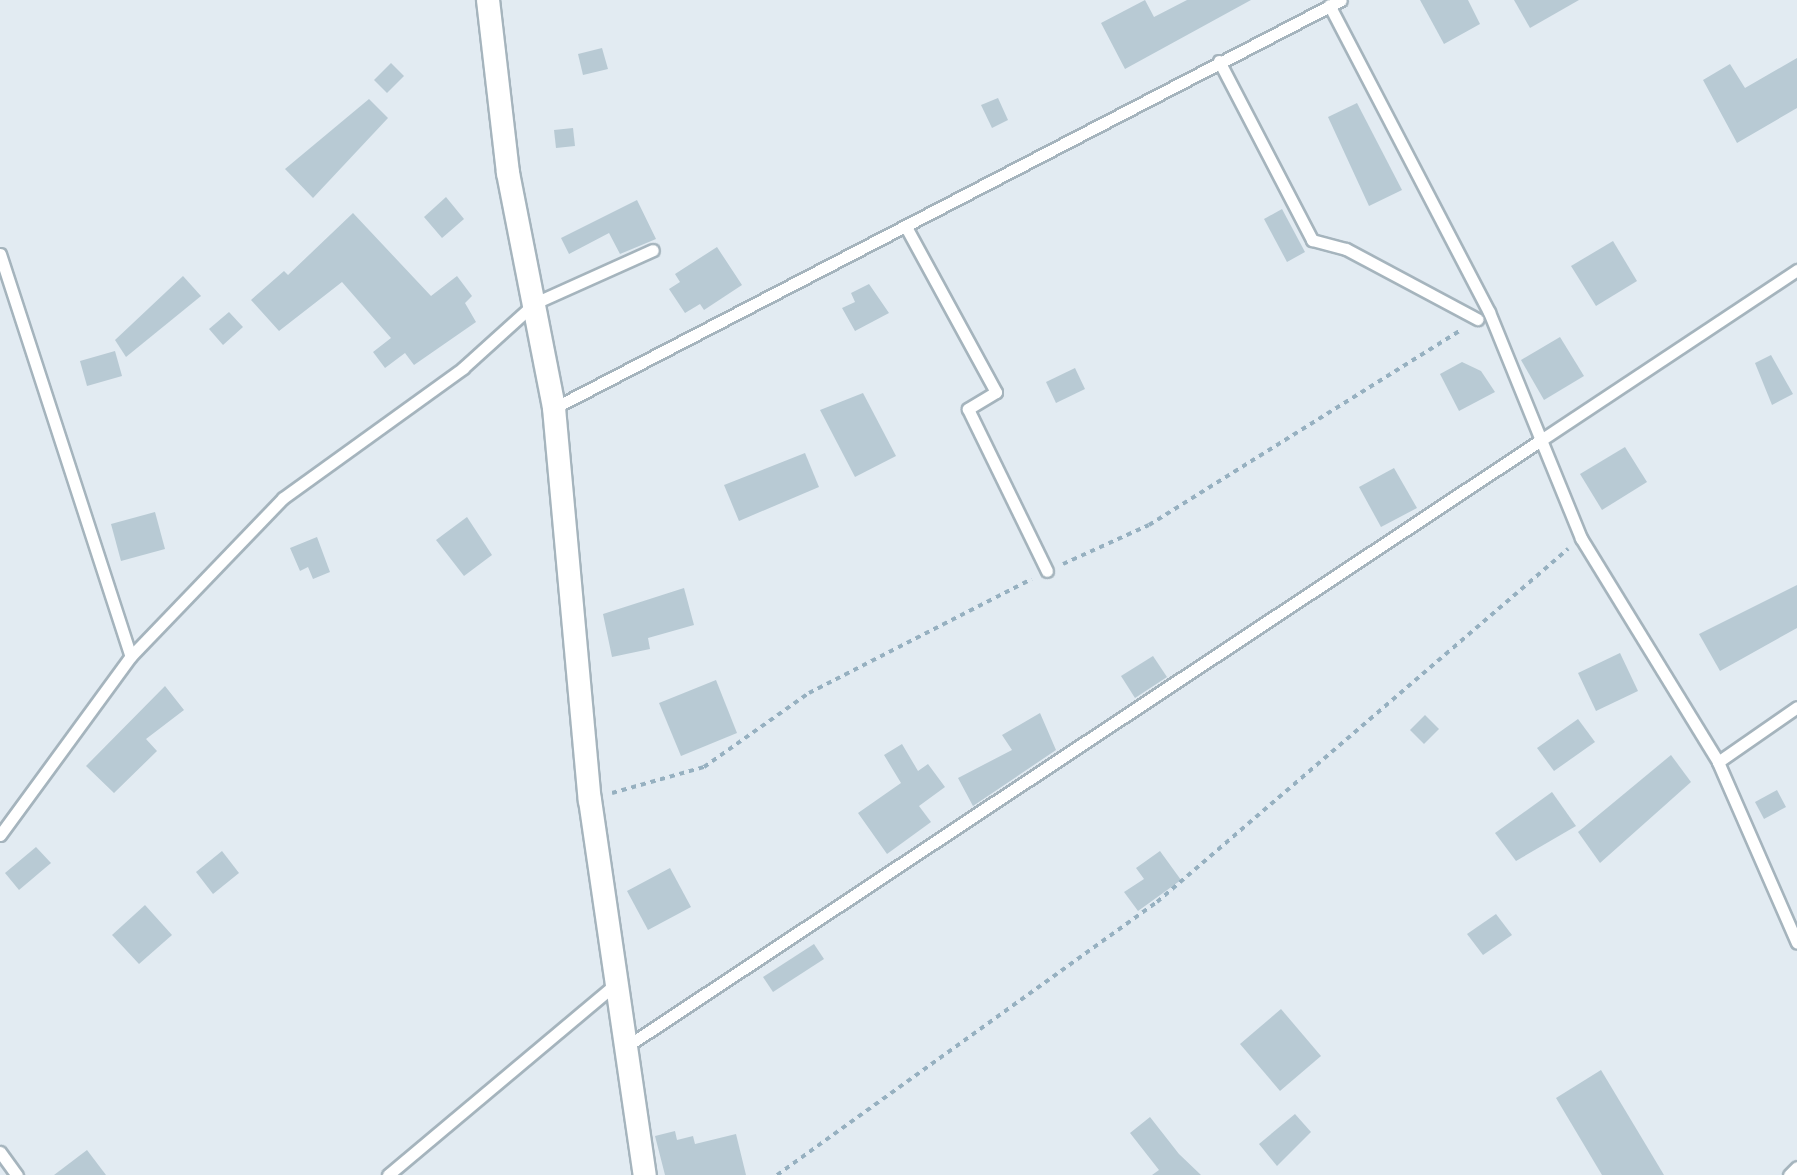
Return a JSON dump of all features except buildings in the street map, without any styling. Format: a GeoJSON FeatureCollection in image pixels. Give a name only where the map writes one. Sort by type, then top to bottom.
{"type":"FeatureCollection","features":[{"type":"Feature","properties":{"kind":"street"},"geometry":{"type":"LineString","coordinates":[[488,0],[508,173],[554,408],[614,986],[645,1175]]}},
{"type":"Feature","properties":{"kind":"lane"},"geometry":{"type":"LineString","coordinates":[[554,408],[1335,2],[1488,312],[1580,538],[1718,762],[1797,943]]}},
{"type":"Feature","properties":{"kind":"lane"},"geometry":{"type":"LineString","coordinates":[[1219,61],[1312,240],[1346,249],[1478,319]]}},
{"type":"Feature","properties":{"kind":"lane"},"geometry":{"type":"LineString","coordinates":[[906,227],[996,392],[968,409],[1047,571]]}},
{"type":"Feature","properties":{"kind":"lane"},"geometry":{"type":"LineString","coordinates":[[0,836],[131,656],[283,498],[464,368],[535,303],[653,250]]}},
{"type":"Feature","properties":{"kind":"lane"},"geometry":{"type":"LineString","coordinates":[[0,254],[131,656]]}},
{"type":"Feature","properties":{"kind":"lane"},"geometry":{"type":"LineString","coordinates":[[626,1047],[1797,270]]}},
{"type":"Feature","properties":{"kind":"lane"},"geometry":{"type":"LineString","coordinates":[[1718,762],[1797,707]]}},
{"type":"Feature","properties":{"kind":"lane"},"geometry":{"type":"LineString","coordinates":[[388,1175],[614,986]]}},
{"type":"Feature","properties":{"kind":"lane"},"geometry":{"type":"LineString","coordinates":[[0,1152],[17,1175]]}},
{"type":"Feature","properties":{"kind":"lane"},"geometry":{"type":"LineString","coordinates":[[1789,1175],[1797,1167]]}},
{"type":"Feature","properties":{"kind":"path"},"geometry":{"type":"LineString","coordinates":[[776,1175],[1157,902],[1513,603],[1580,538]]}}]}
